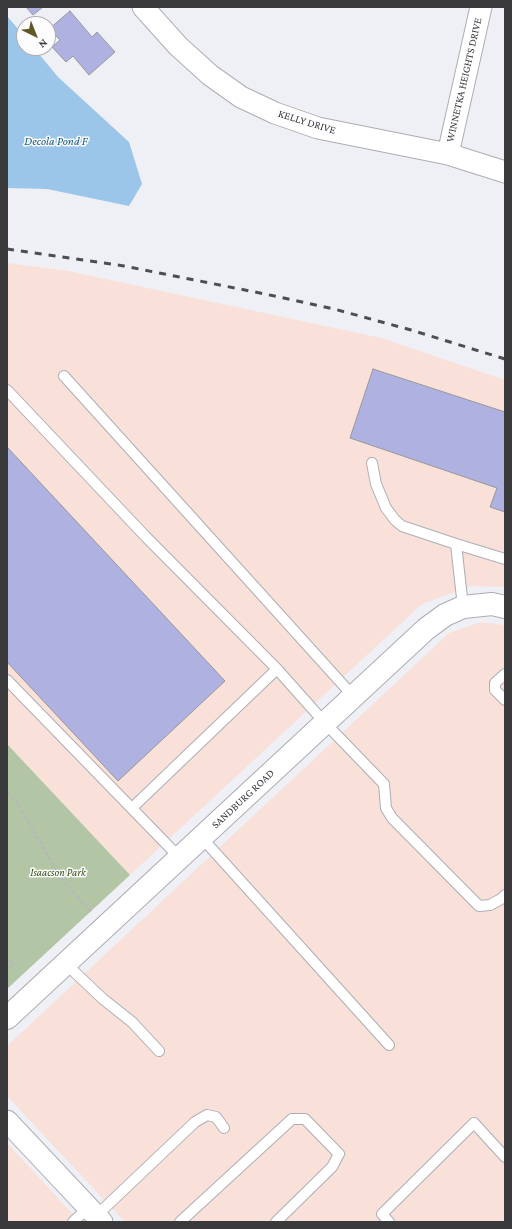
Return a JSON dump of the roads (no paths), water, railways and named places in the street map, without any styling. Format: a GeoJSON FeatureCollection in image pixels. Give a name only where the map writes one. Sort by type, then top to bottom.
{"type":"FeatureCollection","features":[{"type":"Feature","properties":{"kind":"street","name":"KELLY DRIVE"},"geometry":{"type":"LineString","coordinates":[[143,7],[178,46],[210,75],[241,97],[275,113],[318,128],[448,154],[505,172]]}},
{"type":"Feature","properties":{"kind":"street","name":"WINNETKA HEIGHTS DRIVE"},"geometry":{"type":"LineString","coordinates":[[448,154],[481,7]]}},
{"type":"Feature","properties":{"kind":"street","name":"SANDBURG ROAD"},"geometry":{"type":"LineString","coordinates":[[7,1018],[426,629],[445,615],[463,607],[498,606]]}},
{"type":"Feature","properties":{"kind":"street"},"geometry":{"type":"LineString","coordinates":[[7,1121],[95,1215]]}},
{"type":"Feature","properties":{"kind":"lane"},"geometry":{"type":"LineString","coordinates":[[64,376],[354,697]]}},
{"type":"Feature","properties":{"kind":"lane"},"geometry":{"type":"LineString","coordinates":[[7,390],[146,537],[277,669],[384,784],[386,808],[392,818],[479,906],[490,905],[505,895]]}},
{"type":"Feature","properties":{"kind":"lane"},"geometry":{"type":"LineString","coordinates":[[372,463],[376,484],[386,508],[395,520],[402,526],[505,559]]}},
{"type":"Feature","properties":{"kind":"lane"},"geometry":{"type":"LineString","coordinates":[[456,544],[463,607]]}},
{"type":"Feature","properties":{"kind":"lane"},"geometry":{"type":"LineString","coordinates":[[132,808],[277,669]]}},
{"type":"Feature","properties":{"kind":"lane"},"geometry":{"type":"LineString","coordinates":[[505,674],[495,683],[495,690],[505,700]]}},
{"type":"Feature","properties":{"kind":"lane"},"geometry":{"type":"LineString","coordinates":[[7,680],[180,858]]}},
{"type":"Feature","properties":{"kind":"lane"},"geometry":{"type":"LineString","coordinates":[[202,838],[389,1045]]}},
{"type":"Feature","properties":{"kind":"lane"},"geometry":{"type":"LineString","coordinates":[[66,964],[103,999],[132,1022],[159,1051]]}},
{"type":"Feature","properties":{"kind":"lane"},"geometry":{"type":"LineString","coordinates":[[73,1222],[95,1215],[195,1122],[207,1115],[216,1117],[224,1128]]}},
{"type":"Feature","properties":{"kind":"lane"},"geometry":{"type":"LineString","coordinates":[[180,1222],[292,1119],[305,1119],[339,1154],[332,1167],[276,1222]]}},
{"type":"Feature","properties":{"kind":"lane"},"geometry":{"type":"LineString","coordinates":[[389,1222],[382,1214],[474,1124],[505,1157]]}},
{"type":"Feature","properties":{"kind":"water","name":"Decola Pond F"},"geometry":{"type":"Polygon","coordinates":[[[7,16],[16,27],[16,56],[41,56],[58,77],[129,142],[142,184],[129,206],[47,189],[7,188],[7,16]]]}},
{"type":"Feature","properties":{"kind":"railway"},"geometry":{"type":"LineString","coordinates":[[7,249],[124,266],[334,309],[411,330],[505,359]]}},
{"type":"Feature","properties":{"kind":"park label","name":"Isaacson Park"},"geometry":{"type":"Point","coordinates":[58,873]}}]}
